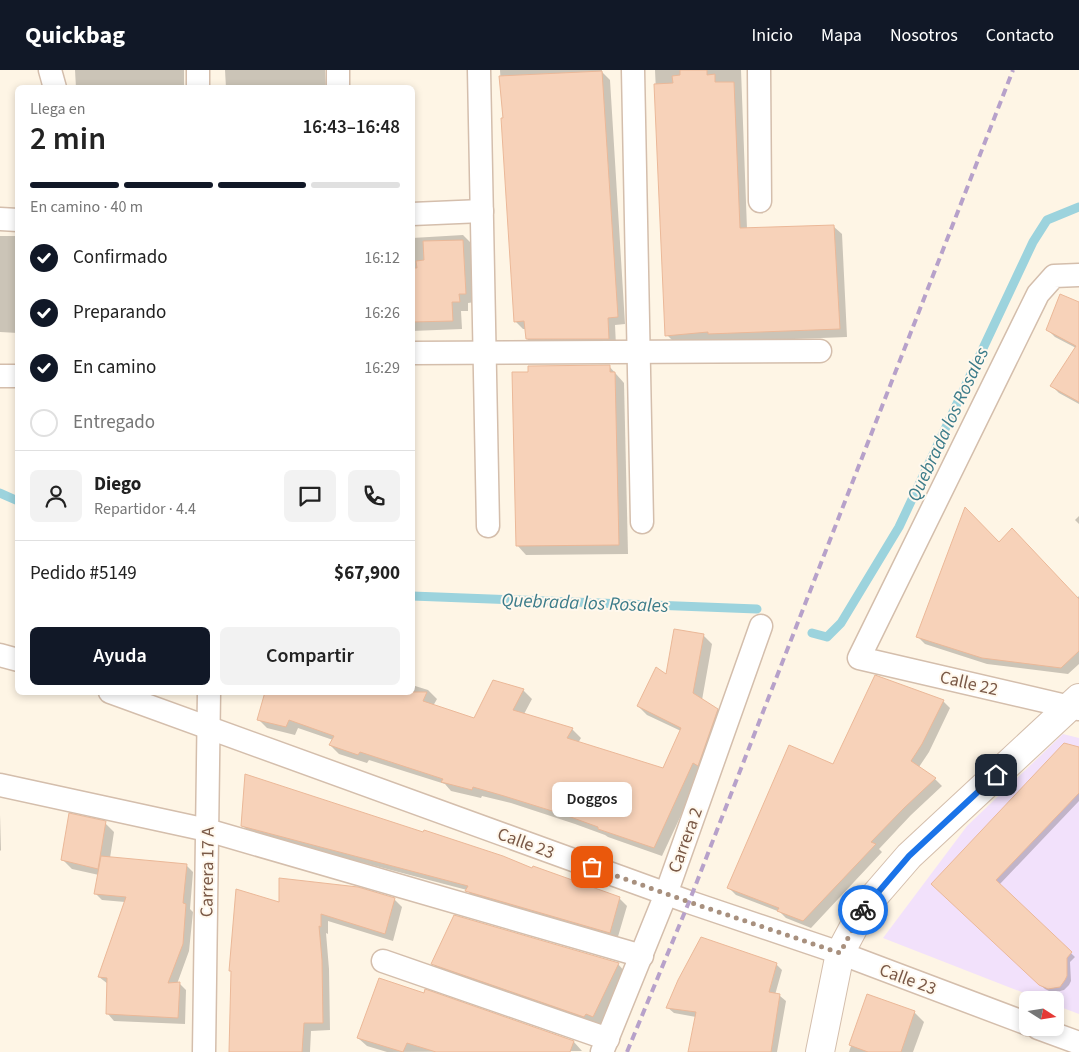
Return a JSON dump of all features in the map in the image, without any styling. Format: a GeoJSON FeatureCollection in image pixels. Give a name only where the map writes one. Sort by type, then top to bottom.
{"type":"FeatureCollection","features":[{"type":"Feature","properties":{"kind":"street"},"geometry":{"type":"LineString","coordinates":[[50,70],[54,85]]}},
{"type":"Feature","properties":{"kind":"street"},"geometry":{"type":"LineString","coordinates":[[198,70],[198,85]]}},
{"type":"Feature","properties":{"kind":"street"},"geometry":{"type":"LineString","coordinates":[[338,70],[338,85]]}},
{"type":"Feature","properties":{"kind":"street"},"geometry":{"type":"LineString","coordinates":[[479,70],[488,526]]}},
{"type":"Feature","properties":{"kind":"street"},"geometry":{"type":"LineString","coordinates":[[633,70],[642,522]]}},
{"type":"Feature","properties":{"kind":"street"},"geometry":{"type":"LineString","coordinates":[[759,70],[760,201]]}},
{"type":"Feature","properties":{"kind":"street"},"geometry":{"type":"LineString","coordinates":[[415,214],[482,212]]}},
{"type":"Feature","properties":{"kind":"street"},"geometry":{"type":"LineString","coordinates":[[0,219],[15,220]]}},
{"type":"Feature","properties":{"kind":"street","name":"Calle 22"},"geometry":{"type":"LineString","coordinates":[[1076,704],[859,658],[1038,294],[1054,276],[1079,275]]}},
{"type":"Feature","properties":{"kind":"street"},"geometry":{"type":"LineString","coordinates":[[415,353],[820,351]]}},
{"type":"Feature","properties":{"kind":"street"},"geometry":{"type":"LineString","coordinates":[[0,376],[15,376]]}},
{"type":"Feature","properties":{"kind":"street","name":"Carrera 2"},"geometry":{"type":"LineString","coordinates":[[605,1045],[666,894],[761,626]]}},
{"type":"Feature","properties":{"kind":"street"},"geometry":{"type":"LineString","coordinates":[[0,656],[15,659]]}},
{"type":"Feature","properties":{"kind":"street","name":"Calle 23"},"geometry":{"type":"LineString","coordinates":[[118,695],[666,894],[840,953],[1019,1021]]}},
{"type":"Feature","properties":{"kind":"street","name":"Carrera 17 A"},"geometry":{"type":"LineString","coordinates":[[204,1052],[209,695]]}},
{"type":"Feature","properties":{"kind":"street"},"geometry":{"type":"LineString","coordinates":[[820,1052],[840,953],[864,908],[909,856],[1076,704]]}},
{"type":"Feature","properties":{"kind":"street"},"geometry":{"type":"LineString","coordinates":[[0,785],[207,830],[642,956]]}},
{"type":"Feature","properties":{"kind":"street"},"geometry":{"type":"LineString","coordinates":[[383,962],[605,1045]]}},
{"type":"Feature","properties":{"kind":"street"},"geometry":{"type":"LineString","coordinates":[[1060,1036],[1079,1043]]}},
{"type":"Feature","properties":{"kind":"shaded area"},"geometry":{"type":"Polygon","coordinates":[[[1063,734],[1079,738],[1079,1014],[1064,1008],[1064,991],[1019,991],[883,938],[967,826],[1063,734]]]}},
{"type":"Feature","properties":{"kind":"building"},"geometry":{"type":"Polygon","coordinates":[[[680,70],[707,70],[707,75],[715,74],[715,82],[734,82],[740,228],[834,225],[840,329],[708,334],[708,332],[665,336],[654,84],[673,83],[672,76],[680,75],[680,70]]]}},
{"type":"Feature","properties":{"kind":"building"},"geometry":{"type":"Polygon","coordinates":[[[602,71],[618,317],[608,318],[609,339],[526,339],[524,321],[514,322],[499,76],[602,71]]]}},
{"type":"Feature","properties":{"kind":"building"},"geometry":{"type":"Polygon","coordinates":[[[463,240],[466,294],[459,294],[460,302],[452,302],[453,321],[415,322],[415,268],[417,268],[416,261],[424,260],[423,241],[463,240]]]}},
{"type":"Feature","properties":{"kind":"building"},"geometry":{"type":"Polygon","coordinates":[[[1060,294],[1079,302],[1079,402],[1050,386],[1076,346],[1046,330],[1060,294]]]}},
{"type":"Feature","properties":{"kind":"building"},"geometry":{"type":"Polygon","coordinates":[[[610,365],[610,372],[615,372],[619,545],[516,546],[512,372],[528,372],[528,366],[610,365]]]}},
{"type":"Feature","properties":{"kind":"building"},"geometry":{"type":"Polygon","coordinates":[[[965,507],[999,542],[1012,528],[1079,599],[1079,651],[1061,668],[982,658],[916,637],[965,507]]]}},
{"type":"Feature","properties":{"kind":"building"},"geometry":{"type":"Polygon","coordinates":[[[674,629],[704,634],[693,693],[718,709],[698,766],[693,763],[654,848],[598,829],[598,827],[565,815],[473,787],[472,790],[441,782],[443,779],[360,752],[358,755],[329,745],[334,736],[289,720],[286,727],[257,720],[264,695],[415,695],[415,692],[427,692],[423,701],[474,718],[493,680],[524,689],[513,710],[573,728],[567,738],[663,768],[681,728],[637,706],[656,667],[666,674],[674,629]]]}},
{"type":"Feature","properties":{"kind":"building"},"geometry":{"type":"Polygon","coordinates":[[[875,675],[944,700],[922,744],[911,761],[936,778],[871,842],[876,844],[803,921],[777,911],[779,908],[727,888],[789,745],[833,764],[875,675]]]}},
{"type":"Feature","properties":{"kind":"building"},"geometry":{"type":"Polygon","coordinates":[[[1064,743],[1079,747],[1079,793],[996,880],[1072,952],[1067,958],[1067,976],[1065,980],[1060,987],[1048,989],[1039,985],[931,884],[1064,743]]]}},
{"type":"Feature","properties":{"kind":"building"},"geometry":{"type":"Polygon","coordinates":[[[245,774],[423,832],[424,830],[620,897],[610,933],[465,891],[468,886],[241,826],[245,774]]]}},
{"type":"Feature","properties":{"kind":"building"},"geometry":{"type":"Polygon","coordinates":[[[69,813],[106,821],[98,869],[61,860],[69,813]]]}},
{"type":"Feature","properties":{"kind":"building"},"geometry":{"type":"Polygon","coordinates":[[[101,856],[187,864],[183,903],[186,904],[183,944],[168,983],[180,982],[178,1018],[106,1014],[107,978],[98,977],[126,897],[94,894],[101,856]]]}},
{"type":"Feature","properties":{"kind":"building"},"geometry":{"type":"Polygon","coordinates":[[[279,878],[358,887],[395,898],[385,934],[321,914],[321,927],[319,926],[322,960],[323,1023],[304,1023],[302,1052],[229,1052],[231,971],[229,971],[236,889],[279,902],[279,878]]]}},
{"type":"Feature","properties":{"kind":"building"},"geometry":{"type":"Polygon","coordinates":[[[454,915],[619,963],[593,1017],[586,1014],[584,1017],[431,964],[454,915]]]}},
{"type":"Feature","properties":{"kind":"building"},"geometry":{"type":"Polygon","coordinates":[[[701,937],[777,963],[769,992],[780,994],[771,1052],[688,1052],[696,1012],[666,1008],[678,980],[701,937]]]}},
{"type":"Feature","properties":{"kind":"building"},"geometry":{"type":"Polygon","coordinates":[[[379,978],[424,993],[425,989],[574,1041],[570,1052],[436,1052],[407,1043],[403,1052],[357,1038],[379,978]]]}},
{"type":"Feature","properties":{"kind":"building"},"geometry":{"type":"Polygon","coordinates":[[[867,994],[915,1011],[901,1052],[868,1052],[849,1045],[867,994]]]}},
{"type":"Feature","properties":{"kind":"waterway","name":"Quebrada los Rosales"},"geometry":{"type":"LineString","coordinates":[[812,633],[827,637],[841,623],[899,527],[1033,242],[1047,220],[1079,207]]}},
{"type":"Feature","properties":{"kind":"waterway","name":"Quebrada los Rosales"},"geometry":{"type":"LineString","coordinates":[[0,493],[15,500]]}},
{"type":"Feature","properties":{"kind":"waterway","name":"Quebrada los Rosales"},"geometry":{"type":"LineString","coordinates":[[415,596],[757,609]]}},
{"type":"Feature","properties":{"kind":"railway"},"geometry":{"type":"LineString","coordinates":[[627,1052],[689,902],[1013,70]]}},
{"type":"Feature","properties":{"kind":"way so far"},"geometry":{"type":"LineString","coordinates":[[592,867],[840,953],[863,910]]}},
{"type":"Feature","properties":{"kind":"place","name":"Doggos"},"geometry":{"type":"Point","coordinates":[592,867]}},
{"type":"Feature","properties":{"kind":"route"},"geometry":{"type":"LineString","coordinates":[[863,910],[909,856],[996,775]]}}]}
